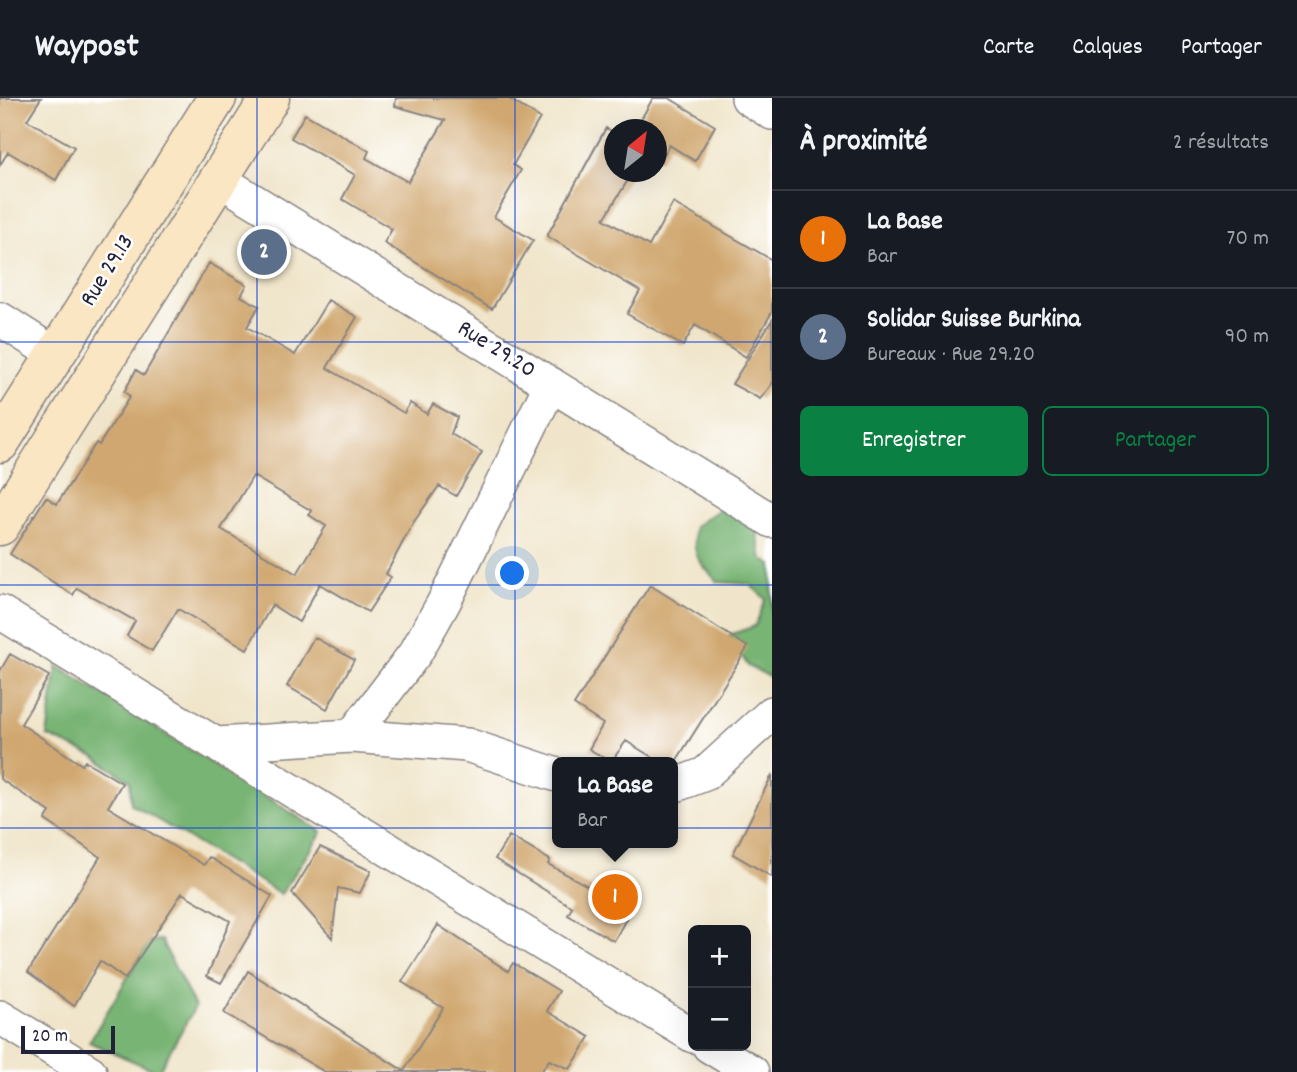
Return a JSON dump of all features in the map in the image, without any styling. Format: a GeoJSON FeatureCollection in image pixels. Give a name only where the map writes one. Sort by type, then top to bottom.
{"type":"FeatureCollection","features":[{"type":"Feature","properties":{"kind":"main road","name":"Rue 29.13"},"geometry":{"type":"LineString","coordinates":[[0,443],[216,98]]}},
{"type":"Feature","properties":{"kind":"main road"},"geometry":{"type":"LineString","coordinates":[[0,526],[270,98]]}},
{"type":"Feature","properties":{"kind":"street"},"geometry":{"type":"LineString","coordinates":[[748,98],[772,113]]}},
{"type":"Feature","properties":{"kind":"street","name":"Rue 29.20"},"geometry":{"type":"LineString","coordinates":[[220,180],[772,521]]}},
{"type":"Feature","properties":{"kind":"street"},"geometry":{"type":"LineString","coordinates":[[0,319],[56,355]]}},
{"type":"Feature","properties":{"kind":"street"},"geometry":{"type":"LineString","coordinates":[[352,736],[416,652],[444,602],[551,384]]}},
{"type":"Feature","properties":{"kind":"street"},"geometry":{"type":"LineString","coordinates":[[0,612],[688,1033]]}},
{"type":"Feature","properties":{"kind":"street"},"geometry":{"type":"LineString","coordinates":[[678,784],[705,774],[772,713]]}},
{"type":"Feature","properties":{"kind":"street"},"geometry":{"type":"LineString","coordinates":[[216,744],[352,736],[467,745],[552,773]]}},
{"type":"Feature","properties":{"kind":"street"},"geometry":{"type":"LineString","coordinates":[[0,1017],[90,1072]]}},
{"type":"Feature","properties":{"kind":"street"},"geometry":{"type":"LineString","coordinates":[[717,1051],[752,1072]]}},
{"type":"Feature","properties":{"kind":"green space"},"geometry":{"type":"Polygon","coordinates":[[[720,509],[755,522],[762,559],[772,565],[772,678],[748,666],[729,635],[755,626],[766,599],[749,584],[718,582],[701,563],[696,551],[695,526],[720,509]]]}},
{"type":"Feature","properties":{"kind":"green space"},"geometry":{"type":"Polygon","coordinates":[[[57,666],[322,832],[281,894],[131,804],[130,781],[93,756],[47,736],[57,666]]]}},
{"type":"Feature","properties":{"kind":"green space"},"geometry":{"type":"Polygon","coordinates":[[[161,940],[195,1007],[158,1072],[89,1042],[149,942],[161,940]]]}},
{"type":"Feature","properties":{"kind":"building"},"geometry":{"type":"Polygon","coordinates":[[[0,98],[41,98],[27,120],[74,147],[56,180],[8,152],[0,165],[0,98]]]}},
{"type":"Feature","properties":{"kind":"building"},"geometry":{"type":"Polygon","coordinates":[[[396,98],[507,98],[540,118],[513,165],[521,170],[494,217],[533,240],[492,309],[384,243],[392,229],[342,199],[355,175],[291,138],[305,114],[369,151],[366,158],[408,182],[445,120],[395,106],[396,98]]]}},
{"type":"Feature","properties":{"kind":"building"},"geometry":{"type":"Polygon","coordinates":[[[653,98],[669,98],[715,126],[695,161],[669,145],[667,149],[667,119],[641,119],[653,98]]]}},
{"type":"Feature","properties":{"kind":"building"},"geometry":{"type":"Polygon","coordinates":[[[604,132],[604,182],[627,182],[604,219],[649,246],[673,203],[772,260],[772,312],[746,357],[695,325],[683,346],[627,314],[640,291],[547,236],[604,132]]]}},
{"type":"Feature","properties":{"kind":"building"},"geometry":{"type":"Polygon","coordinates":[[[209,263],[247,285],[241,296],[259,306],[247,327],[295,355],[328,300],[357,317],[327,368],[404,413],[410,403],[427,414],[433,404],[457,417],[451,434],[482,452],[456,496],[439,486],[413,523],[386,574],[391,577],[368,612],[320,584],[299,622],[272,605],[247,649],[178,609],[152,651],[127,636],[135,621],[77,588],[73,595],[10,554],[46,497],[57,504],[96,443],[99,445],[130,396],[124,392],[136,370],[144,375],[209,263]],[[253,476],[221,529],[297,574],[326,526],[309,515],[312,511],[253,476]]]}},
{"type":"Feature","properties":{"kind":"building"},"geometry":{"type":"Polygon","coordinates":[[[772,320],[772,384],[760,399],[732,384],[772,320]]]}},
{"type":"Feature","properties":{"kind":"building"},"geometry":{"type":"Polygon","coordinates":[[[650,585],[748,647],[678,758],[652,757],[626,741],[615,757],[603,757],[589,749],[603,724],[574,705],[650,585]]]}},
{"type":"Feature","properties":{"kind":"building"},"geometry":{"type":"Polygon","coordinates":[[[314,637],[354,660],[327,709],[287,686],[314,637]]]}},
{"type":"Feature","properties":{"kind":"building"},"geometry":{"type":"Polygon","coordinates":[[[10,654],[49,676],[21,724],[82,765],[85,761],[122,783],[108,807],[204,865],[209,857],[272,896],[221,983],[207,976],[230,921],[182,893],[125,979],[100,961],[74,1006],[28,972],[100,857],[45,820],[50,812],[0,779],[0,671],[10,654]]]}},
{"type":"Feature","properties":{"kind":"building"},"geometry":{"type":"Polygon","coordinates":[[[772,775],[772,877],[733,854],[772,775]]]}},
{"type":"Feature","properties":{"kind":"building"},"geometry":{"type":"Polygon","coordinates":[[[509,836],[550,860],[548,864],[631,910],[614,941],[568,915],[572,907],[495,859],[509,836]]]}},
{"type":"Feature","properties":{"kind":"building"},"geometry":{"type":"Polygon","coordinates":[[[320,847],[371,871],[360,893],[338,888],[332,938],[292,893],[320,847]]]}},
{"type":"Feature","properties":{"kind":"building"},"geometry":{"type":"Polygon","coordinates":[[[438,925],[508,971],[513,963],[559,991],[547,1011],[590,1037],[570,1069],[549,1060],[541,1072],[325,1072],[224,1013],[248,971],[404,1071],[443,1008],[402,982],[438,925]]]}},
{"type":"Feature","properties":{"kind":"place","name":"Solidar Suisse Burkina"},"geometry":{"type":"Point","coordinates":[264,252]}},
{"type":"Feature","properties":{"kind":"place","name":"La Base"},"geometry":{"type":"Point","coordinates":[615,897]}}]}
